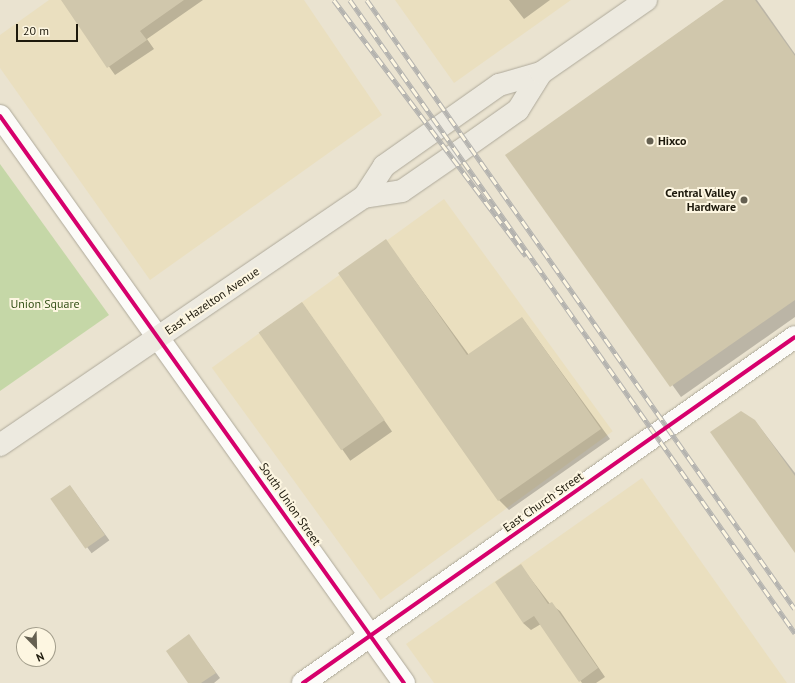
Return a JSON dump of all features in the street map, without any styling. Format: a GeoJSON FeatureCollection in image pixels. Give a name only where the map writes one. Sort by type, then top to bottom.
{"type":"FeatureCollection","features":[{"type":"Feature","properties":{"kind":"main road","name":"East Hazelton Avenue"},"geometry":{"type":"LineString","coordinates":[[0,445],[364,197],[384,166],[499,85],[541,73],[646,0]]}},
{"type":"Feature","properties":{"kind":"main road","name":"East Hazelton Avenue"},"geometry":{"type":"LineString","coordinates":[[364,197],[402,191],[518,110],[541,73]]}},
{"type":"Feature","properties":{"kind":"street","name":"South Union Street"},"geometry":{"type":"LineString","coordinates":[[0,116],[157,338],[185,372],[404,683]]}},
{"type":"Feature","properties":{"kind":"street","name":"East Church Street"},"geometry":{"type":"LineString","coordinates":[[303,683],[795,337]]}},
{"type":"Feature","properties":{"kind":"shaded area"},"geometry":{"type":"Polygon","coordinates":[[[49,0],[304,0],[382,115],[150,280],[0,68],[0,35],[49,0]]]}},
{"type":"Feature","properties":{"kind":"shaded area"},"geometry":{"type":"Polygon","coordinates":[[[395,0],[571,0],[454,83],[395,0]]]}},
{"type":"Feature","properties":{"kind":"shaded area"},"geometry":{"type":"Polygon","coordinates":[[[444,199],[613,431],[381,600],[212,368],[444,199]]]}},
{"type":"Feature","properties":{"kind":"shaded area"},"geometry":{"type":"Polygon","coordinates":[[[642,478],[787,683],[434,683],[406,644],[642,478]]]}},
{"type":"Feature","properties":{"kind":"green space","name":"Union Square"},"geometry":{"type":"Polygon","coordinates":[[[0,164],[109,315],[0,391],[0,164]]]}},
{"type":"Feature","properties":{"kind":"building"},"geometry":{"type":"Polygon","coordinates":[[[61,0],[184,0],[140,31],[147,40],[107,68],[61,0]]]}},
{"type":"Feature","properties":{"kind":"building"},"geometry":{"type":"Polygon","coordinates":[[[724,0],[755,0],[795,56],[795,300],[670,387],[505,155],[724,0]]]}},
{"type":"Feature","properties":{"kind":"building"},"geometry":{"type":"Polygon","coordinates":[[[386,239],[467,355],[522,317],[601,429],[498,501],[338,273],[386,239]]]}},
{"type":"Feature","properties":{"kind":"building"},"geometry":{"type":"Polygon","coordinates":[[[302,302],[385,420],[341,450],[259,332],[302,302]]]}},
{"type":"Feature","properties":{"kind":"building"},"geometry":{"type":"Polygon","coordinates":[[[741,411],[755,420],[795,476],[795,553],[710,432],[741,411]]]}},
{"type":"Feature","properties":{"kind":"building"},"geometry":{"type":"Polygon","coordinates":[[[70,485],[105,535],[85,549],[50,499],[70,485]]]}},
{"type":"Feature","properties":{"kind":"building"},"geometry":{"type":"Polygon","coordinates":[[[521,564],[548,604],[552,602],[598,668],[579,682],[534,616],[523,623],[495,582],[521,564]]]}},
{"type":"Feature","properties":{"kind":"building"},"geometry":{"type":"Polygon","coordinates":[[[189,634],[216,673],[201,683],[188,683],[166,651],[189,634]]]}},
{"type":"Feature","properties":{"kind":"railway"},"geometry":{"type":"LineString","coordinates":[[334,0],[526,256]]}},
{"type":"Feature","properties":{"kind":"railway"},"geometry":{"type":"LineString","coordinates":[[350,0],[795,633]]}},
{"type":"Feature","properties":{"kind":"railway"},"geometry":{"type":"LineString","coordinates":[[367,0],[795,609]]}},
{"type":"Feature","properties":{"kind":"cycle path"},"geometry":{"type":"LineString","coordinates":[[0,116],[404,683]]}},
{"type":"Feature","properties":{"kind":"cycle path"},"geometry":{"type":"LineString","coordinates":[[303,683],[795,337]]}},
{"type":"Feature","properties":{"kind":"place","name":"Hixco"},"geometry":{"type":"Point","coordinates":[650,141]}},
{"type":"Feature","properties":{"kind":"place","name":"Central Valley Hardware"},"geometry":{"type":"Point","coordinates":[744,200]}}]}
